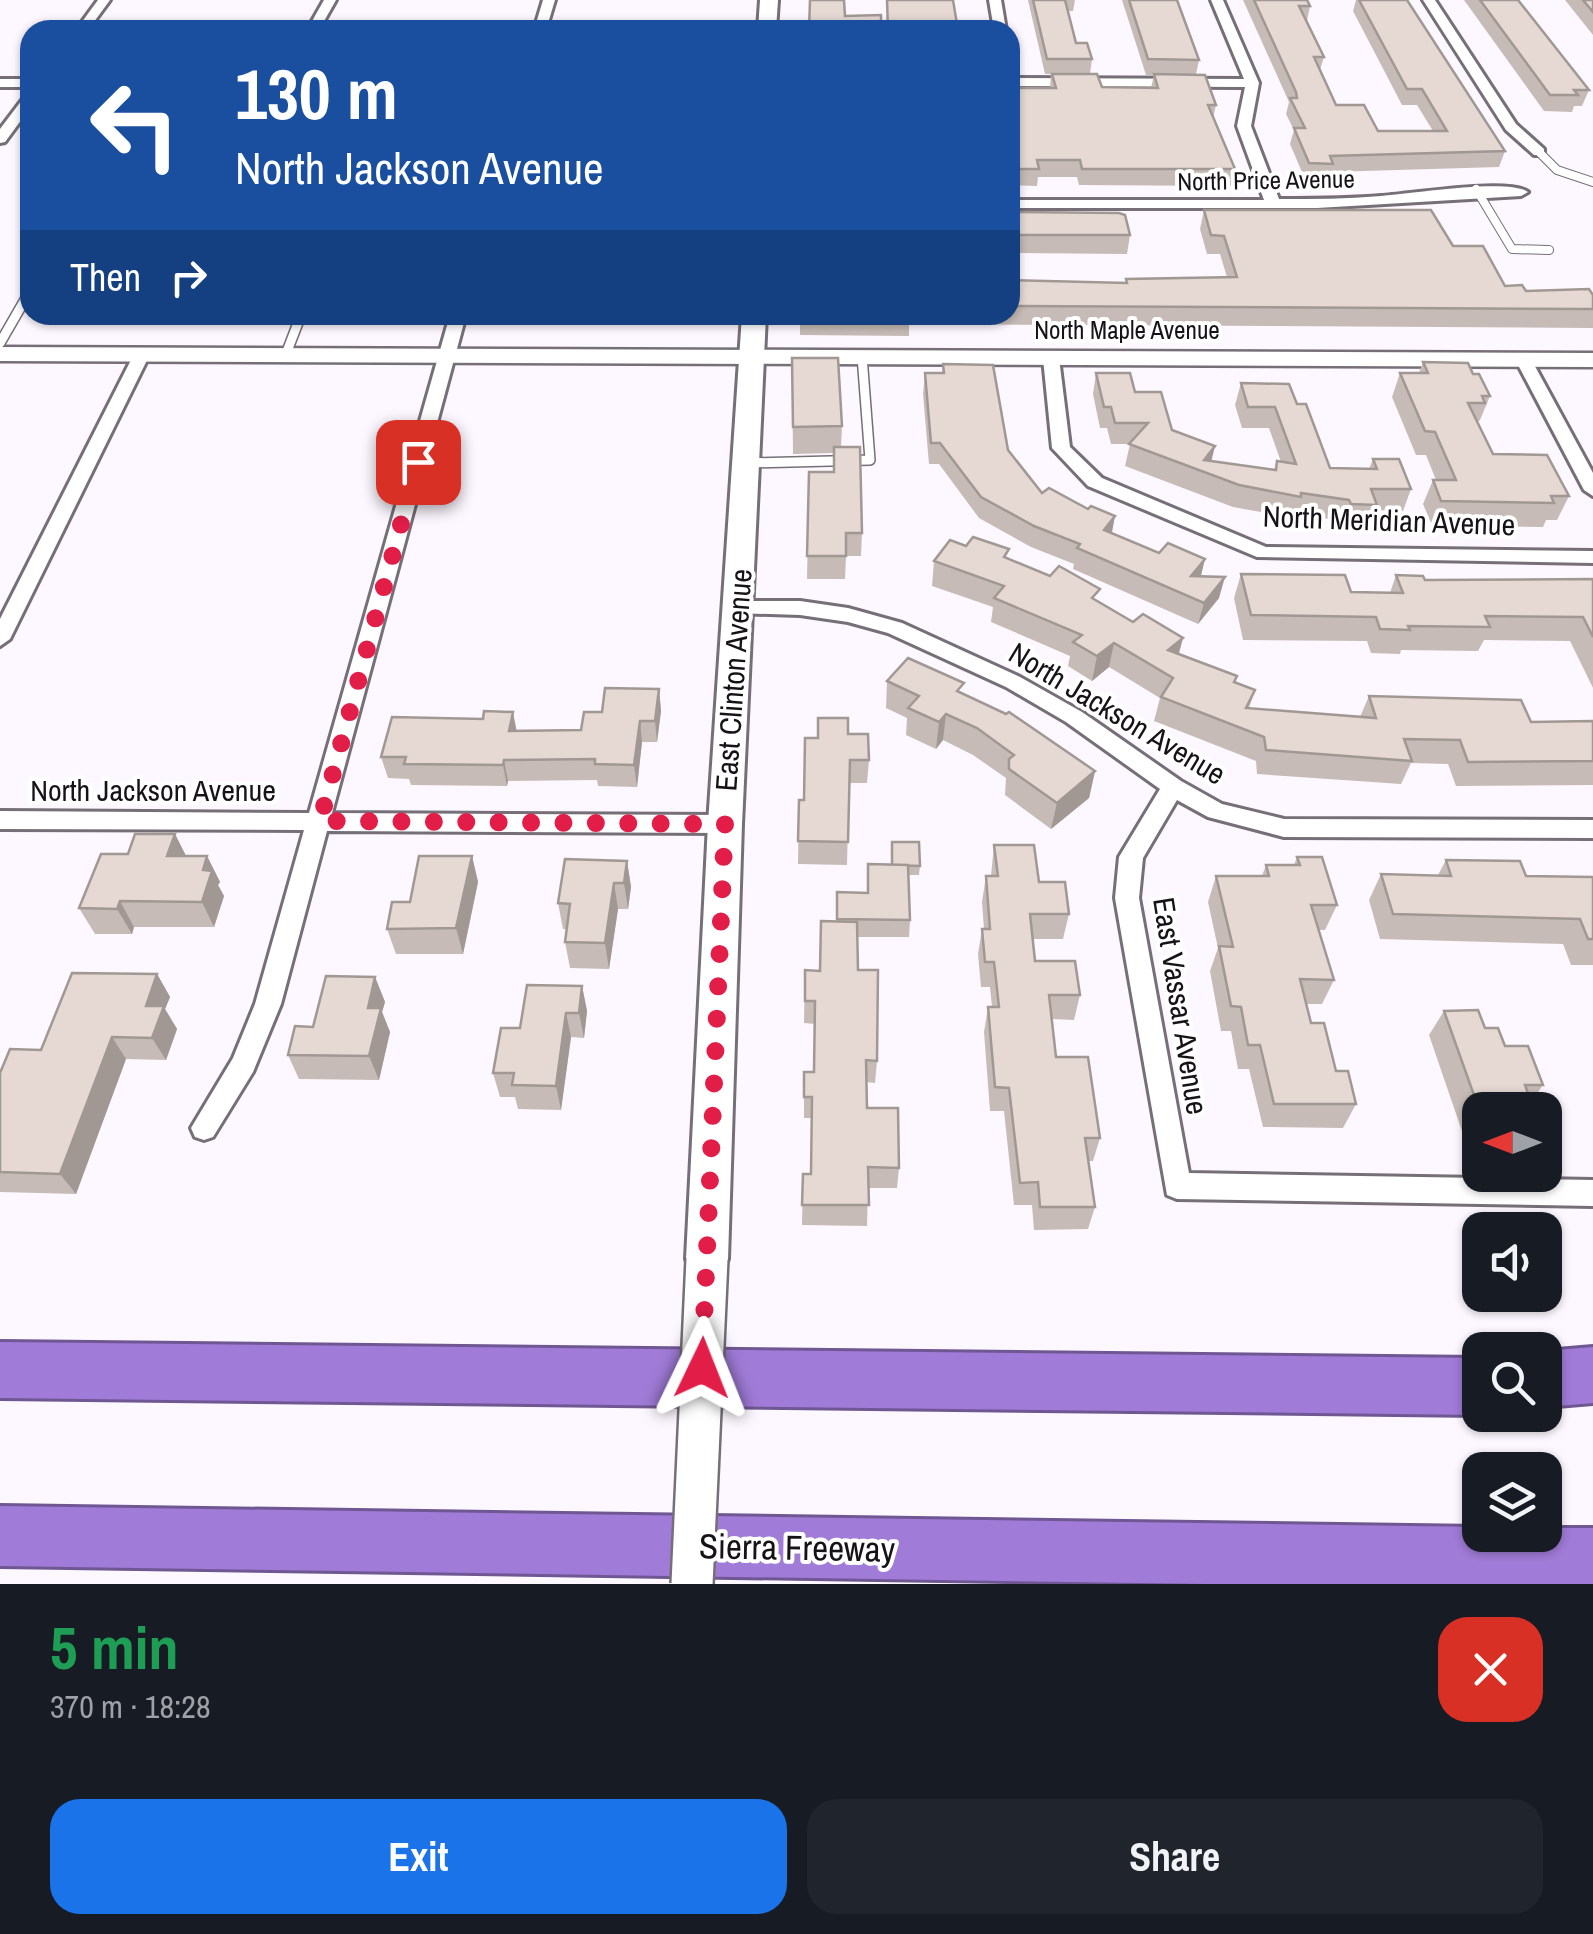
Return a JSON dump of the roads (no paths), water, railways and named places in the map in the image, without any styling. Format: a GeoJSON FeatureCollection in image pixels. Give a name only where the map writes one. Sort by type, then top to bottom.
{"type":"FeatureCollection","features":[{"type":"Feature","properties":{"kind":"highway"},"geometry":{"type":"LineString","coordinates":[[0,1370],[1462,1386]]}},
{"type":"Feature","properties":{"kind":"highway"},"geometry":{"type":"LineString","coordinates":[[1562,1377],[1593,1374]]}},
{"type":"Feature","properties":{"kind":"highway"},"geometry":{"type":"LineString","coordinates":[[1562,1386],[1593,1386]]}},
{"type":"Feature","properties":{"kind":"highway","name":"Sierra Freeway"},"geometry":{"type":"LineString","coordinates":[[0,1536],[1593,1559]]}},
{"type":"Feature","properties":{"kind":"main road","name":"East Clinton Avenue"},"geometry":{"type":"LineString","coordinates":[[692,1584],[725,824],[754,325]]}},
{"type":"Feature","properties":{"kind":"street"},"geometry":{"type":"LineString","coordinates":[[1217,0],[1252,84],[1244,126],[1272,204]]}},
{"type":"Feature","properties":{"kind":"street"},"geometry":{"type":"LineString","coordinates":[[1429,0],[1511,127],[1539,152]]}},
{"type":"Feature","properties":{"kind":"street"},"geometry":{"type":"LineString","coordinates":[[1020,82],[1252,84]]}},
{"type":"Feature","properties":{"kind":"street"},"geometry":{"type":"LineString","coordinates":[[0,139],[20,112]]}},
{"type":"Feature","properties":{"kind":"street","name":"North Price Avenue"},"geometry":{"type":"LineString","coordinates":[[1020,204],[1367,202],[1476,190],[1521,192]]}},
{"type":"Feature","properties":{"kind":"street"},"geometry":{"type":"LineString","coordinates":[[204,1128],[244,1064],[268,1004],[455,325]]}},
{"type":"Feature","properties":{"kind":"street","name":"North Maple Avenue"},"geometry":{"type":"LineString","coordinates":[[0,354],[1593,360]]}},
{"type":"Feature","properties":{"kind":"street"},"geometry":{"type":"LineString","coordinates":[[0,639],[142,354]]}},
{"type":"Feature","properties":{"kind":"street","name":"North Meridian Avenue"},"geometry":{"type":"LineString","coordinates":[[1050,358],[1061,448],[1095,482],[1264,553],[1593,556]]}},
{"type":"Feature","properties":{"kind":"street"},"geometry":{"type":"LineString","coordinates":[[1523,359],[1593,490]]}},
{"type":"Feature","properties":{"kind":"street","name":"North Jackson Avenue"},"geometry":{"type":"LineString","coordinates":[[740,608],[800,608],[848,615],[895,628],[1013,682],[1059,708],[1174,787],[1216,810],[1284,828],[1593,829]]}},
{"type":"Feature","properties":{"kind":"street","name":"East Vassar Avenue"},"geometry":{"type":"LineString","coordinates":[[1174,787],[1131,857],[1126,898],[1177,1186],[1593,1193]]}},
{"type":"Feature","properties":{"kind":"street","name":"North Jackson Avenue"},"geometry":{"type":"LineString","coordinates":[[0,820],[725,824]]}},
{"type":"Feature","properties":{"kind":"lane"},"geometry":{"type":"LineString","coordinates":[[1539,152],[1557,170],[1593,182]]}},
{"type":"Feature","properties":{"kind":"lane"},"geometry":{"type":"LineString","coordinates":[[1476,190],[1512,250],[1549,250]]}},
{"type":"Feature","properties":{"kind":"lane"},"geometry":{"type":"LineString","coordinates":[[0,343],[20,308]]}},
{"type":"Feature","properties":{"kind":"lane"},"geometry":{"type":"LineString","coordinates":[[286,354],[297,325]]}},
{"type":"Feature","properties":{"kind":"lane"},"geometry":{"type":"LineString","coordinates":[[747,463],[870,460],[862,356]]}}]}
